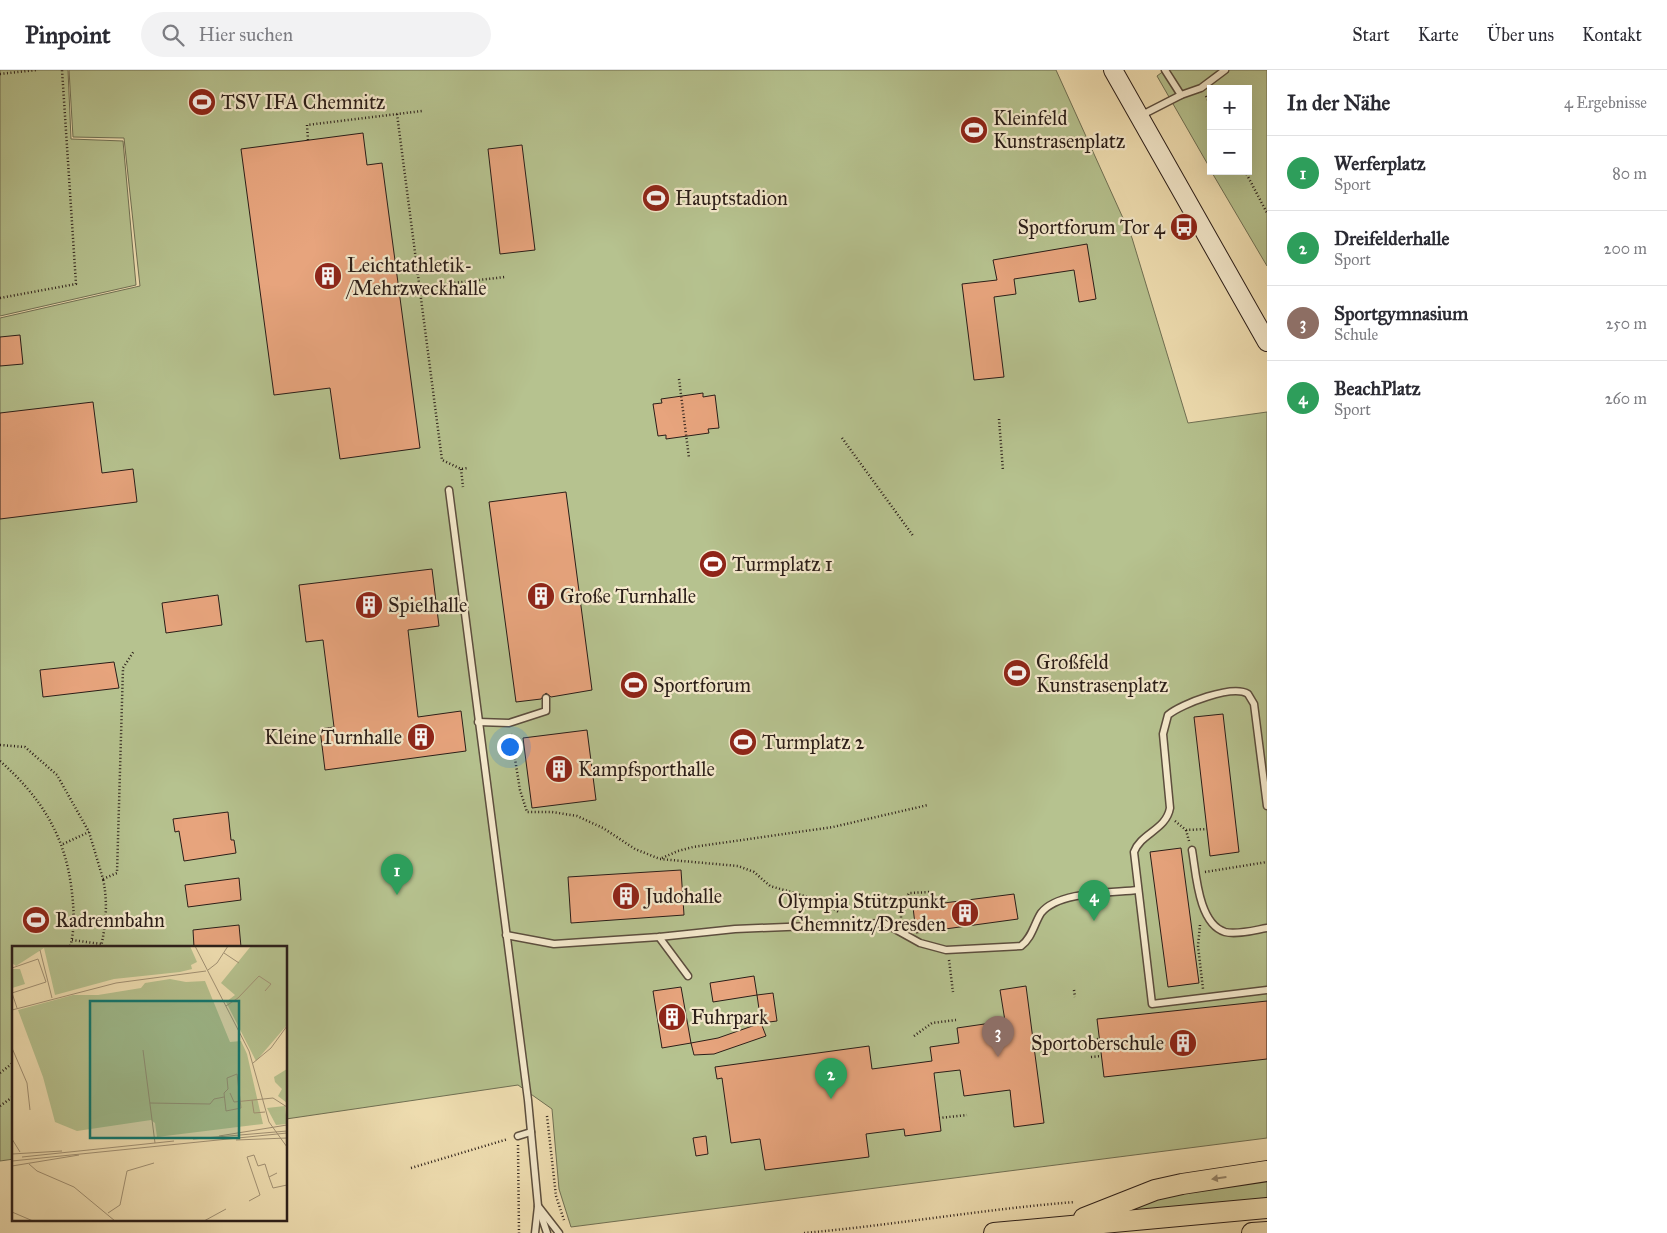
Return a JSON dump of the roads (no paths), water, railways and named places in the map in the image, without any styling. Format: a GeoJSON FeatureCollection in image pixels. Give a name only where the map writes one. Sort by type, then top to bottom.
{"type":"FeatureCollection","features":[{"type":"Feature","properties":{"kind":"main road"},"geometry":{"type":"LineString","coordinates":[[1113,70],[1267,342]]}},
{"type":"Feature","properties":{"kind":"main road"},"geometry":{"type":"LineString","coordinates":[[1058,1227],[1155,1190],[1267,1171]]}},
{"type":"Feature","properties":{"kind":"main road"},"geometry":{"type":"LineString","coordinates":[[994,1233],[1267,1208]]}},
{"type":"Feature","properties":{"kind":"main road"},"geometry":{"type":"LineString","coordinates":[[1252,1233],[1267,1232]]}},
{"type":"Feature","properties":{"kind":"lane"},"geometry":{"type":"LineString","coordinates":[[1165,70],[1181,95]]}},
{"type":"Feature","properties":{"kind":"lane"},"geometry":{"type":"LineString","coordinates":[[1139,117],[1181,95],[1201,88],[1225,70]]}},
{"type":"Feature","properties":{"kind":"lane"},"geometry":{"type":"LineString","coordinates":[[449,490],[531,1132],[538,1206],[535,1233]]}},
{"type":"Feature","properties":{"kind":"lane"},"geometry":{"type":"LineString","coordinates":[[1267,806],[1254,704],[1248,694],[1237,691],[1184,705],[1168,716],[1163,734],[1170,808],[1169,816],[1164,823],[1136,846],[1134,859],[1152,1004],[1267,990]]}},
{"type":"Feature","properties":{"kind":"lane"},"geometry":{"type":"LineString","coordinates":[[478,722],[509,723],[546,711],[546,698]]}},
{"type":"Feature","properties":{"kind":"lane"},"geometry":{"type":"LineString","coordinates":[[1192,850],[1201,906],[1218,928],[1231,933],[1267,928]]}},
{"type":"Feature","properties":{"kind":"lane"},"geometry":{"type":"LineString","coordinates":[[506,935],[554,944],[659,937],[735,929],[884,922],[920,943],[946,950],[1021,946],[1027,942],[1041,914],[1055,901],[1138,890]]}},
{"type":"Feature","properties":{"kind":"lane"},"geometry":{"type":"LineString","coordinates":[[659,937],[688,976]]}},
{"type":"Feature","properties":{"kind":"lane"},"geometry":{"type":"LineString","coordinates":[[518,1136],[531,1132]]}},
{"type":"Feature","properties":{"kind":"lane"},"geometry":{"type":"LineString","coordinates":[[538,1206],[547,1233]]}},
{"type":"Feature","properties":{"kind":"lane"},"geometry":{"type":"LineString","coordinates":[[538,1206],[559,1233]]}},
{"type":"Feature","properties":{"kind":"place","name":"TSV IFA Chemnitz"},"geometry":{"type":"Point","coordinates":[202,102]}},
{"type":"Feature","properties":{"kind":"place","name":"Kleinfeld Kunstrasenplatz"},"geometry":{"type":"Point","coordinates":[974,130]}},
{"type":"Feature","properties":{"kind":"place","name":"Hauptstadion"},"geometry":{"type":"Point","coordinates":[656,198]}},
{"type":"Feature","properties":{"kind":"place","name":"Sportforum Tor 4"},"geometry":{"type":"Point","coordinates":[1184,227]}},
{"type":"Feature","properties":{"kind":"place","name":"Leichtathletik- /Mehrzweckhalle"},"geometry":{"type":"Point","coordinates":[328,276]}},
{"type":"Feature","properties":{"kind":"place","name":"Turmplatz 1"},"geometry":{"type":"Point","coordinates":[713,564]}},
{"type":"Feature","properties":{"kind":"place","name":"Große Turnhalle"},"geometry":{"type":"Point","coordinates":[541,596]}},
{"type":"Feature","properties":{"kind":"place","name":"Spielhalle"},"geometry":{"type":"Point","coordinates":[369,605]}},
{"type":"Feature","properties":{"kind":"place","name":"Großfeld Kunstrasenplatz"},"geometry":{"type":"Point","coordinates":[1017,673]}},
{"type":"Feature","properties":{"kind":"place","name":"Sportforum"},"geometry":{"type":"Point","coordinates":[634,685]}},
{"type":"Feature","properties":{"kind":"place","name":"Kleine Turnhalle"},"geometry":{"type":"Point","coordinates":[421,737]}},
{"type":"Feature","properties":{"kind":"place","name":"Turmplatz 2"},"geometry":{"type":"Point","coordinates":[743,742]}},
{"type":"Feature","properties":{"kind":"place","name":"Kampfsporthalle"},"geometry":{"type":"Point","coordinates":[559,769]}},
{"type":"Feature","properties":{"kind":"place","name":"Werferplatz"},"geometry":{"type":"Point","coordinates":[397,895]}},
{"type":"Feature","properties":{"kind":"place","name":"Judohalle"},"geometry":{"type":"Point","coordinates":[626,896]}},
{"type":"Feature","properties":{"kind":"place","name":"Olympia Stützpunkt Chemnitz/Dresden"},"geometry":{"type":"Point","coordinates":[965,913]}},
{"type":"Feature","properties":{"kind":"place","name":"Radrennbahn"},"geometry":{"type":"Point","coordinates":[36,920]}},
{"type":"Feature","properties":{"kind":"place","name":"BeachPlatz"},"geometry":{"type":"Point","coordinates":[1094,921]}},
{"type":"Feature","properties":{"kind":"place","name":"Fuhrpark"},"geometry":{"type":"Point","coordinates":[672,1017]}},
{"type":"Feature","properties":{"kind":"place","name":"Sportoberschule"},"geometry":{"type":"Point","coordinates":[1183,1043]}},
{"type":"Feature","properties":{"kind":"place","name":"Sportgymnasium"},"geometry":{"type":"Point","coordinates":[998,1057]}},
{"type":"Feature","properties":{"kind":"place","name":"Dreifelderhalle"},"geometry":{"type":"Point","coordinates":[831,1099]}}]}
